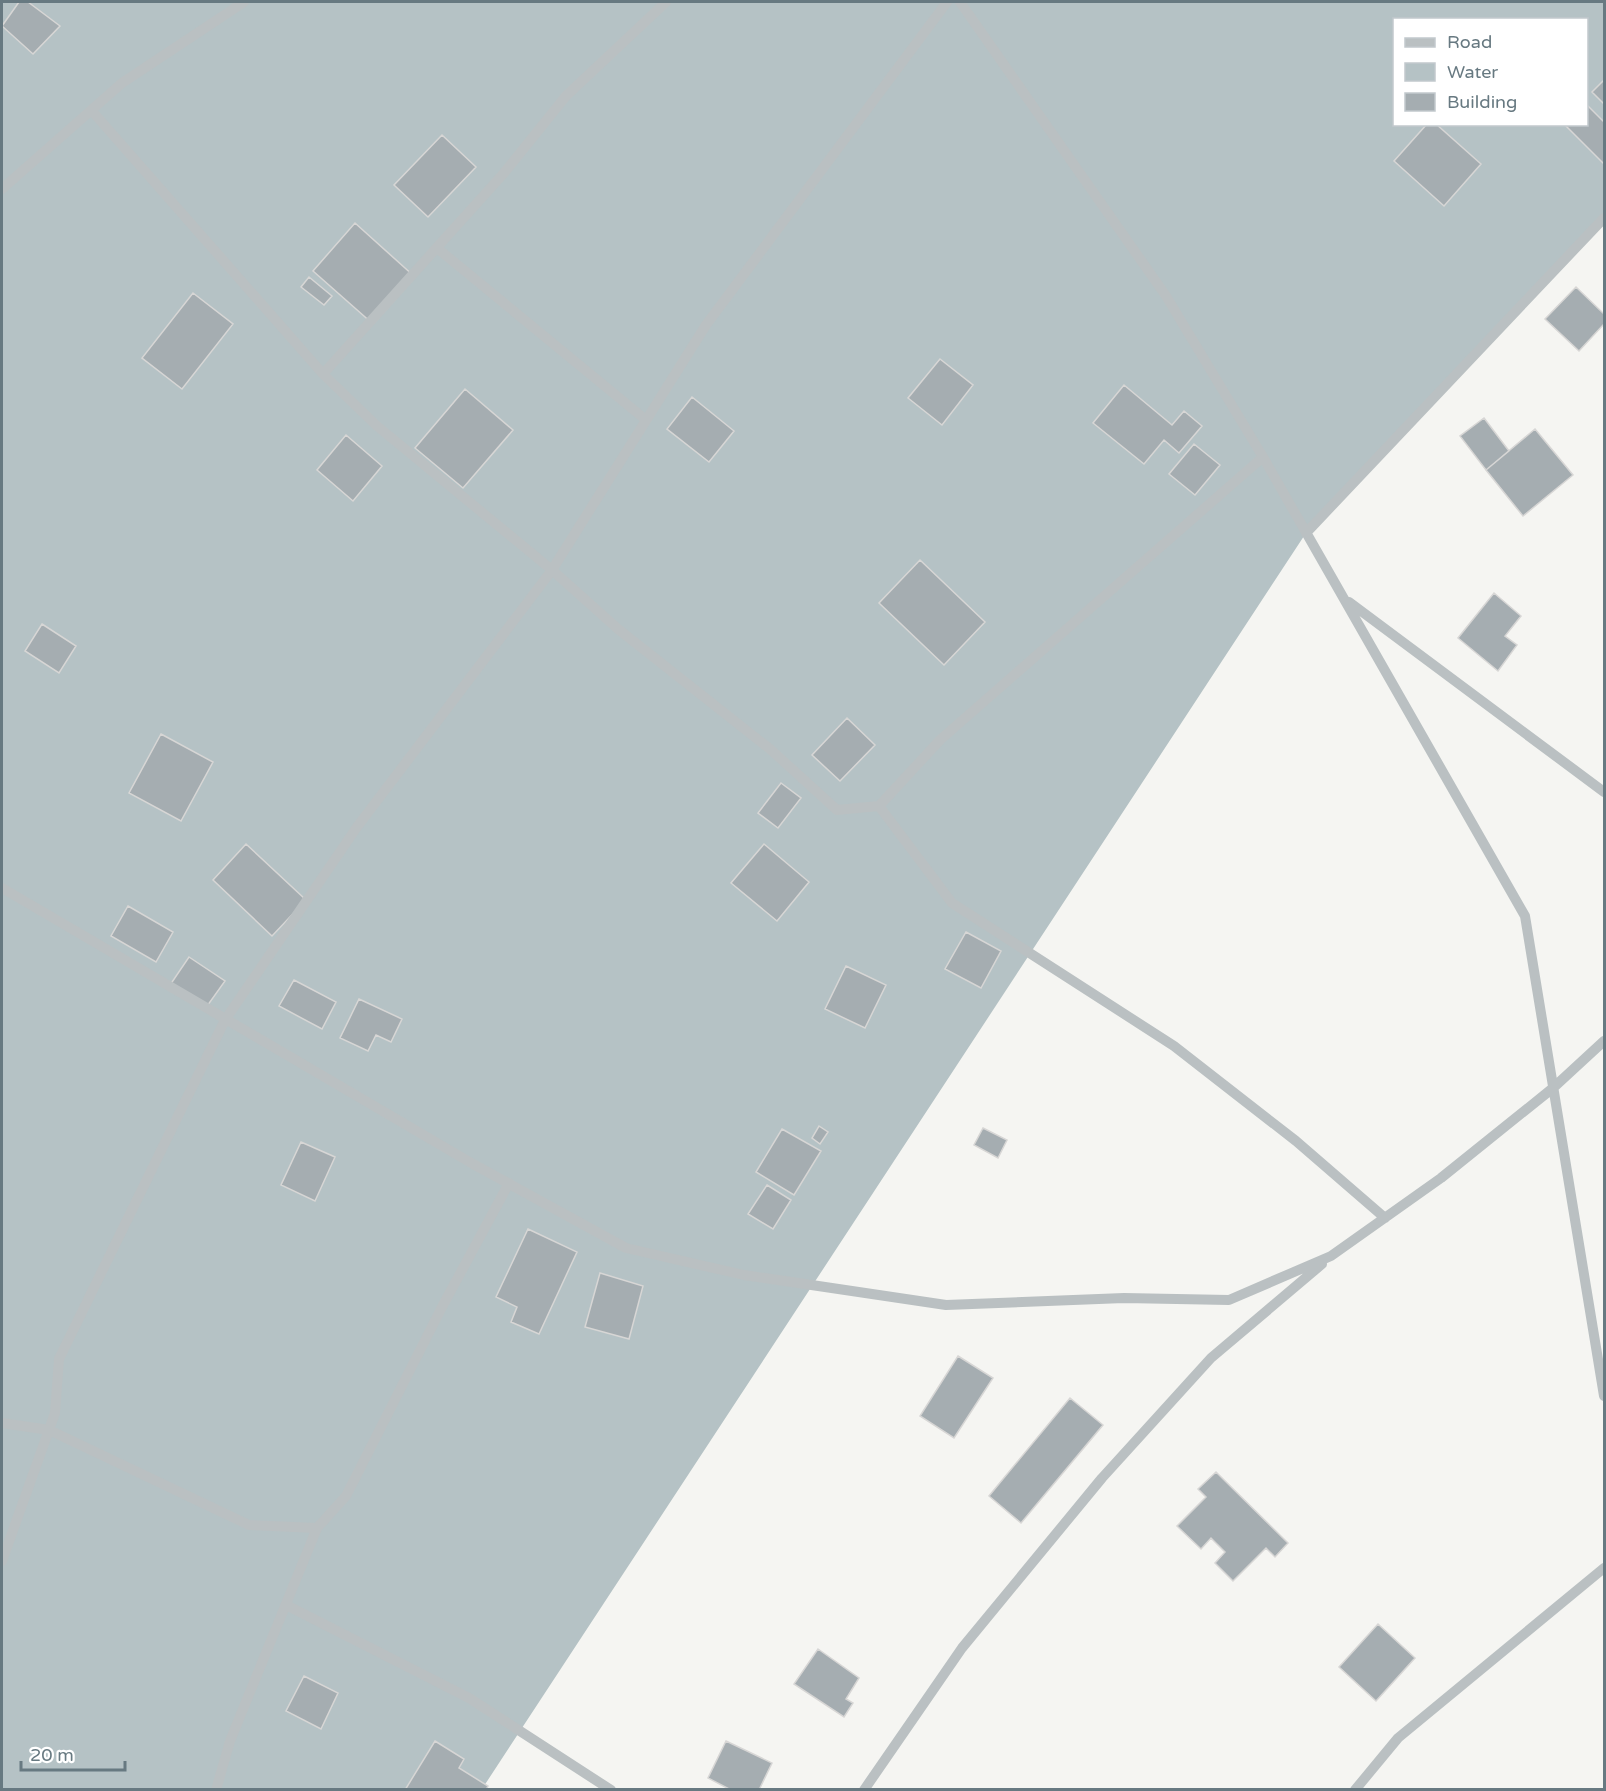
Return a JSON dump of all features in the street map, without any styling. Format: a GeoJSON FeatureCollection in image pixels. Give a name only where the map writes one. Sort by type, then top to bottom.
{"type":"FeatureCollection","features":[{"type":"Feature","properties":{"kind":"street"},"geometry":{"type":"LineString","coordinates":[[2,189],[122,82],[244,2]]}},
{"type":"Feature","properties":{"kind":"street"},"geometry":{"type":"LineString","coordinates":[[323,374],[504,173],[566,96],[666,2]]}},
{"type":"Feature","properties":{"kind":"street"},"geometry":{"type":"LineString","coordinates":[[2,1561],[56,1413],[59,1359],[225,1020],[357,827],[552,570],[706,325],[947,2]]}},
{"type":"Feature","properties":{"kind":"street"},"geometry":{"type":"LineString","coordinates":[[960,2],[1166,296],[1263,457],[1525,916],[1605,1396]]}},
{"type":"Feature","properties":{"kind":"street"},"geometry":{"type":"LineString","coordinates":[[92,111],[323,374],[378,426],[552,570],[618,629],[770,749],[837,810],[879,806],[940,740],[1263,457]]}},
{"type":"Feature","properties":{"kind":"street"},"geometry":{"type":"LineString","coordinates":[[1306,533],[1605,218]]}},
{"type":"Feature","properties":{"kind":"street"},"geometry":{"type":"LineString","coordinates":[[437,248],[646,420]]}},
{"type":"Feature","properties":{"kind":"street"},"geometry":{"type":"LineString","coordinates":[[1344,598],[1605,792]]}},
{"type":"Feature","properties":{"kind":"street"},"geometry":{"type":"LineString","coordinates":[[879,806],[952,903],[1174,1046],[1296,1141],[1384,1218]]}},
{"type":"Feature","properties":{"kind":"street"},"geometry":{"type":"LineString","coordinates":[[2,888],[225,1020],[626,1248],[744,1275],[946,1305],[1124,1298],[1229,1300],[1331,1256]]}},
{"type":"Feature","properties":{"kind":"street"},"geometry":{"type":"LineString","coordinates":[[864,1790],[962,1648],[1102,1478],[1211,1358],[1331,1256],[1441,1178],[1553,1088],[1605,1041]]}},
{"type":"Feature","properties":{"kind":"street"},"geometry":{"type":"LineString","coordinates":[[216,1790],[230,1742],[317,1528],[346,1496],[442,1307],[509,1183]]}},
{"type":"Feature","properties":{"kind":"street"},"geometry":{"type":"LineString","coordinates":[[2,1423],[49,1430],[249,1525],[317,1528]]}},
{"type":"Feature","properties":{"kind":"street"},"geometry":{"type":"LineString","coordinates":[[1356,1790],[1398,1738],[1605,1568]]}},
{"type":"Feature","properties":{"kind":"street"},"geometry":{"type":"LineString","coordinates":[[286,1605],[469,1698],[611,1790]]}},
{"type":"Feature","properties":{"kind":"water"},"geometry":{"type":"Polygon","coordinates":[[[2,2],[1604,2],[1604,218],[1306,533],[482,1789],[2,1790],[2,2]]]}},
{"type":"Feature","properties":{"kind":"building"},"geometry":{"type":"Polygon","coordinates":[[[19,2],[28,2],[60,26],[33,54],[2,26],[19,2]]]}},
{"type":"Feature","properties":{"kind":"building"},"geometry":{"type":"Polygon","coordinates":[[[1604,80],[1604,104],[1592,92],[1604,80]]]}},
{"type":"Feature","properties":{"kind":"building"},"geometry":{"type":"Polygon","coordinates":[[[1588,106],[1604,122],[1604,164],[1566,126],[1588,126],[1588,106]]]}},
{"type":"Feature","properties":{"kind":"building"},"geometry":{"type":"Polygon","coordinates":[[[1425,126],[1438,126],[1481,164],[1444,206],[1394,161],[1425,126]]]}},
{"type":"Feature","properties":{"kind":"building"},"geometry":{"type":"Polygon","coordinates":[[[442,135],[476,167],[428,217],[394,185],[442,135]]]}},
{"type":"Feature","properties":{"kind":"building"},"geometry":{"type":"Polygon","coordinates":[[[355,223],[415,277],[373,324],[313,271],[355,223]]]}},
{"type":"Feature","properties":{"kind":"building"},"geometry":{"type":"Polygon","coordinates":[[[309,277],[332,296],[324,305],[301,287],[309,277]]]}},
{"type":"Feature","properties":{"kind":"building"},"geometry":{"type":"Polygon","coordinates":[[[1576,287],[1604,314],[1604,324],[1579,351],[1545,319],[1576,287]]]}},
{"type":"Feature","properties":{"kind":"building"},"geometry":{"type":"Polygon","coordinates":[[[193,293],[233,324],[182,389],[142,358],[193,293]]]}},
{"type":"Feature","properties":{"kind":"building"},"geometry":{"type":"Polygon","coordinates":[[[940,359],[973,385],[942,425],[908,398],[940,359]]]}},
{"type":"Feature","properties":{"kind":"building"},"geometry":{"type":"Polygon","coordinates":[[[1124,385],[1172,425],[1184,411],[1202,426],[1179,453],[1164,440],[1144,464],[1093,423],[1124,385]]]}},
{"type":"Feature","properties":{"kind":"building"},"geometry":{"type":"Polygon","coordinates":[[[465,389],[513,430],[463,488],[415,448],[465,389]]]}},
{"type":"Feature","properties":{"kind":"building"},"geometry":{"type":"Polygon","coordinates":[[[692,397],[734,431],[709,462],[667,429],[692,397]]]}},
{"type":"Feature","properties":{"kind":"building"},"geometry":{"type":"Polygon","coordinates":[[[1484,418],[1509,451],[1486,470],[1460,436],[1484,418]]]}},
{"type":"Feature","properties":{"kind":"building"},"geometry":{"type":"Polygon","coordinates":[[[1535,429],[1573,475],[1523,516],[1486,470],[1535,429]]]}},
{"type":"Feature","properties":{"kind":"building"},"geometry":{"type":"Polygon","coordinates":[[[346,435],[382,466],[353,501],[317,470],[346,435]]]}},
{"type":"Feature","properties":{"kind":"building"},"geometry":{"type":"Polygon","coordinates":[[[1194,444],[1220,465],[1195,495],[1169,474],[1194,444]]]}},
{"type":"Feature","properties":{"kind":"building"},"geometry":{"type":"Polygon","coordinates":[[[920,560],[985,622],[944,665],[879,603],[920,560]]]}},
{"type":"Feature","properties":{"kind":"building"},"geometry":{"type":"Polygon","coordinates":[[[1494,593],[1521,616],[1505,636],[1517,645],[1498,671],[1458,638],[1494,593]]]}},
{"type":"Feature","properties":{"kind":"building"},"geometry":{"type":"Polygon","coordinates":[[[42,624],[76,646],[59,673],[25,651],[42,624]]]}},
{"type":"Feature","properties":{"kind":"building"},"geometry":{"type":"Polygon","coordinates":[[[847,718],[875,745],[840,781],[812,755],[847,718]]]}},
{"type":"Feature","properties":{"kind":"building"},"geometry":{"type":"Polygon","coordinates":[[[161,734],[213,762],[181,821],[129,793],[161,734]]]}},
{"type":"Feature","properties":{"kind":"building"},"geometry":{"type":"Polygon","coordinates":[[[781,783],[801,798],[778,828],[758,813],[781,783]]]}},
{"type":"Feature","properties":{"kind":"building"},"geometry":{"type":"Polygon","coordinates":[[[246,844],[306,900],[272,936],[213,880],[246,844]]]}},
{"type":"Feature","properties":{"kind":"building"},"geometry":{"type":"Polygon","coordinates":[[[764,844],[809,882],[777,921],[731,883],[764,844]]]}},
{"type":"Feature","properties":{"kind":"building"},"geometry":{"type":"Polygon","coordinates":[[[128,906],[173,932],[156,962],[111,936],[128,906]]]}},
{"type":"Feature","properties":{"kind":"building"},"geometry":{"type":"Polygon","coordinates":[[[966,932],[1001,951],[981,988],[945,969],[966,932]]]}},
{"type":"Feature","properties":{"kind":"building"},"geometry":{"type":"Polygon","coordinates":[[[189,957],[225,981],[205,1009],[170,985],[189,957]]]}},
{"type":"Feature","properties":{"kind":"building"},"geometry":{"type":"Polygon","coordinates":[[[846,966],[886,985],[865,1028],[825,1009],[846,966]]]}},
{"type":"Feature","properties":{"kind":"building"},"geometry":{"type":"Polygon","coordinates":[[[294,980],[336,1002],[322,1029],[279,1006],[294,980]]]}},
{"type":"Feature","properties":{"kind":"building"},"geometry":{"type":"Polygon","coordinates":[[[359,999],[402,1019],[391,1042],[376,1035],[368,1051],[340,1038],[359,999]]]}},
{"type":"Feature","properties":{"kind":"building"},"geometry":{"type":"Polygon","coordinates":[[[819,1126],[828,1132],[820,1144],[812,1138],[819,1126]]]}},
{"type":"Feature","properties":{"kind":"building"},"geometry":{"type":"Polygon","coordinates":[[[983,1128],[1007,1140],[998,1158],[974,1145],[983,1128]]]}},
{"type":"Feature","properties":{"kind":"building"},"geometry":{"type":"Polygon","coordinates":[[[782,1129],[821,1151],[794,1195],[756,1172],[782,1129]]]}},
{"type":"Feature","properties":{"kind":"building"},"geometry":{"type":"Polygon","coordinates":[[[301,1142],[335,1157],[315,1201],[281,1185],[301,1142]]]}},
{"type":"Feature","properties":{"kind":"building"},"geometry":{"type":"Polygon","coordinates":[[[767,1185],[791,1200],[773,1229],[748,1214],[767,1185]]]}},
{"type":"Feature","properties":{"kind":"building"},"geometry":{"type":"Polygon","coordinates":[[[528,1229],[577,1252],[539,1334],[511,1322],[517,1307],[496,1297],[528,1229]]]}},
{"type":"Feature","properties":{"kind":"building"},"geometry":{"type":"Polygon","coordinates":[[[600,1273],[643,1286],[629,1339],[585,1327],[600,1273]]]}},
{"type":"Feature","properties":{"kind":"building"},"geometry":{"type":"Polygon","coordinates":[[[958,1356],[993,1378],[954,1438],[920,1416],[958,1356]]]}},
{"type":"Feature","properties":{"kind":"building"},"geometry":{"type":"Polygon","coordinates":[[[1070,1398],[1103,1425],[1021,1523],[989,1496],[1070,1398]]]}},
{"type":"Feature","properties":{"kind":"building"},"geometry":{"type":"Polygon","coordinates":[[[1216,1472],[1288,1543],[1275,1557],[1266,1548],[1233,1581],[1215,1563],[1225,1552],[1211,1538],[1201,1549],[1177,1526],[1206,1497],[1198,1489],[1216,1472]]]}},
{"type":"Feature","properties":{"kind":"building"},"geometry":{"type":"Polygon","coordinates":[[[1378,1624],[1415,1658],[1376,1701],[1339,1667],[1378,1624]]]}},
{"type":"Feature","properties":{"kind":"building"},"geometry":{"type":"Polygon","coordinates":[[[818,1649],[859,1678],[846,1699],[853,1703],[844,1717],[794,1684],[818,1649]]]}},
{"type":"Feature","properties":{"kind":"building"},"geometry":{"type":"Polygon","coordinates":[[[304,1676],[338,1693],[321,1729],[286,1711],[304,1676]]]}},
{"type":"Feature","properties":{"kind":"building"},"geometry":{"type":"Polygon","coordinates":[[[435,1741],[464,1759],[459,1768],[488,1786],[486,1790],[405,1790],[435,1741]]]}},
{"type":"Feature","properties":{"kind":"building"},"geometry":{"type":"Polygon","coordinates":[[[726,1741],[772,1763],[759,1790],[731,1790],[708,1778],[726,1741]]]}}]}
